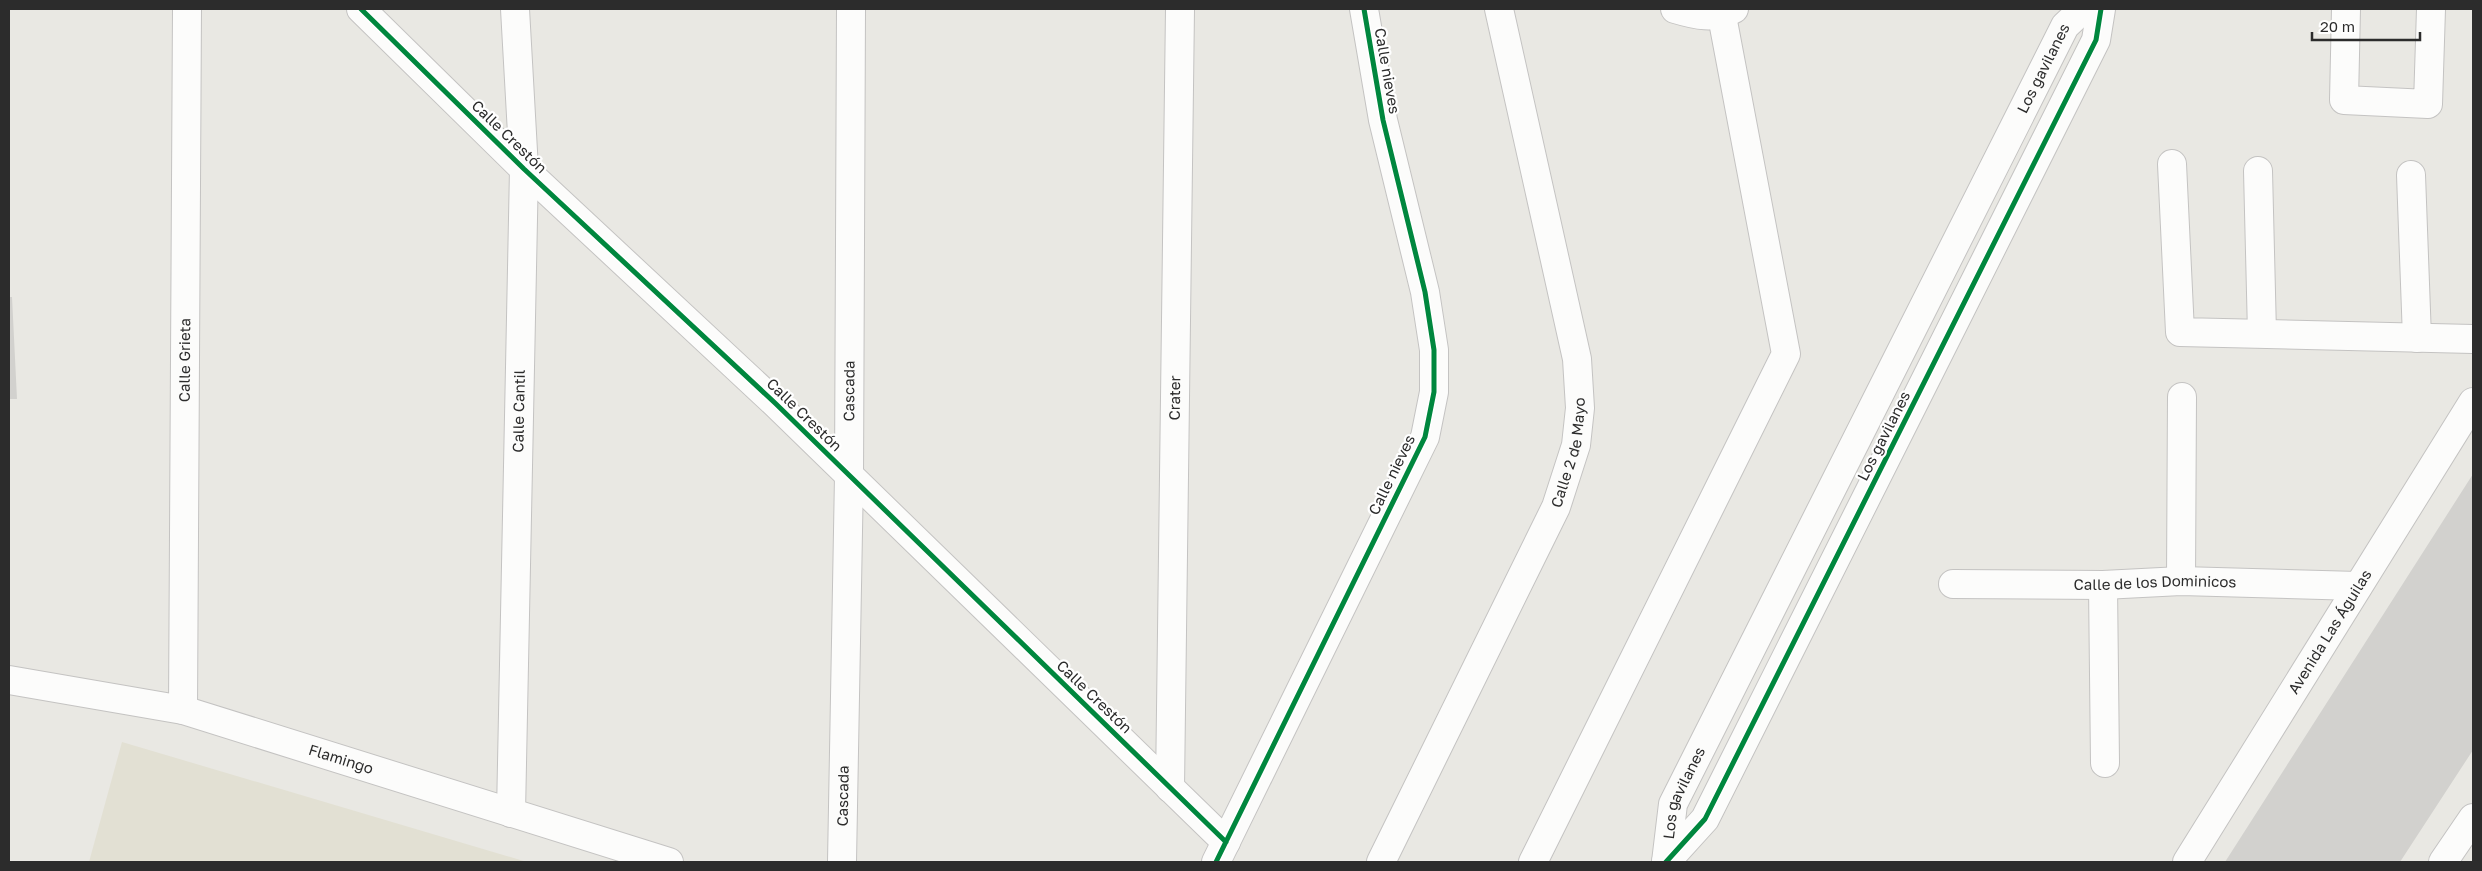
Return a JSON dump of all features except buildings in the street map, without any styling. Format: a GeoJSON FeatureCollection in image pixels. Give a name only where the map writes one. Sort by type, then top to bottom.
{"type":"FeatureCollection","features":[{"type":"Feature","properties":{"kind":"street","name":"Calle Grieta"},"geometry":{"type":"LineString","coordinates":[[183,710],[187,9]]}},
{"type":"Feature","properties":{"kind":"street","name":"Calle Crestón"},"geometry":{"type":"LineString","coordinates":[[361,9],[524,169],[849,476],[1170,788],[1221,852]]}},
{"type":"Feature","properties":{"kind":"street","name":"Calle Cantil"},"geometry":{"type":"LineString","coordinates":[[511,813],[524,169],[516,9]]}},
{"type":"Feature","properties":{"kind":"street","name":"Cascada"},"geometry":{"type":"LineString","coordinates":[[842,862],[849,476],[851,9]]}},
{"type":"Feature","properties":{"kind":"street","name":"Crater"},"geometry":{"type":"LineString","coordinates":[[1170,788],[1180,9]]}},
{"type":"Feature","properties":{"kind":"street","name":"Calle nieves"},"geometry":{"type":"LineString","coordinates":[[1221,852],[1424,437],[1434,392],[1434,350],[1425,292],[1383,120],[1364,9]]}},
{"type":"Feature","properties":{"kind":"street","name":"Calle 2 de Mayo"},"geometry":{"type":"LineString","coordinates":[[1381,862],[1556,507],[1576,445],[1580,408],[1577,359],[1499,9]]}},
{"type":"Feature","properties":{"kind":"street"},"geometry":{"type":"LineString","coordinates":[[1533,862],[1786,354],[1728,12],[1693,14],[1675,9]]}},
{"type":"Feature","properties":{"kind":"street","name":"Los gavilanes"},"geometry":{"type":"LineString","coordinates":[[1666,862],[1673,804],[2065,26],[2083,9]]}},
{"type":"Feature","properties":{"kind":"street","name":"Los gavilanes"},"geometry":{"type":"LineString","coordinates":[[1666,862],[1705,819],[2096,40],[2101,9]]}},
{"type":"Feature","properties":{"kind":"street"},"geometry":{"type":"LineString","coordinates":[[2346,9],[2344,100],[2428,104],[2431,9]]}},
{"type":"Feature","properties":{"kind":"street"},"geometry":{"type":"LineString","coordinates":[[2172,164],[2180,332],[2473,339]]}},
{"type":"Feature","properties":{"kind":"street"},"geometry":{"type":"LineString","coordinates":[[2258,171],[2262,333]]}},
{"type":"Feature","properties":{"kind":"street"},"geometry":{"type":"LineString","coordinates":[[2411,175],[2417,338]]}},
{"type":"Feature","properties":{"kind":"street"},"geometry":{"type":"LineString","coordinates":[[2181,581],[2182,397]]}},
{"type":"Feature","properties":{"kind":"street","name":"Avenida Las Águilas"},"geometry":{"type":"LineString","coordinates":[[2187,862],[2473,402]]}},
{"type":"Feature","properties":{"kind":"street"},"geometry":{"type":"LineString","coordinates":[[1814,524],[1845,541]]}},
{"type":"Feature","properties":{"kind":"street","name":"Calle de los Dominicos"},"geometry":{"type":"LineString","coordinates":[[1953,584],[2103,586],[2181,581],[2358,586]]}},
{"type":"Feature","properties":{"kind":"street"},"geometry":{"type":"LineString","coordinates":[[2103,586],[2105,764]]}},
{"type":"Feature","properties":{"kind":"street","name":"Flamingo"},"geometry":{"type":"LineString","coordinates":[[9,680],[183,710],[670,862]]}},
{"type":"Feature","properties":{"kind":"street"},"geometry":{"type":"LineString","coordinates":[[2443,862],[2473,818]]}},
{"type":"Feature","properties":{"kind":"shaded area"},"geometry":{"type":"Polygon","coordinates":[[[122,742],[527,862],[89,862],[122,742]]]}},
{"type":"Feature","properties":{"kind":"cycle path"},"geometry":{"type":"LineString","coordinates":[[361,9],[524,169],[775,403],[1226,842]]}},
{"type":"Feature","properties":{"kind":"cycle path"},"geometry":{"type":"LineString","coordinates":[[1216,862],[1425,437],[1434,392],[1434,350],[1425,292],[1383,120],[1364,9]]}},
{"type":"Feature","properties":{"kind":"cycle path"},"geometry":{"type":"LineString","coordinates":[[1666,862],[1705,819],[2096,40],[2101,9]]}}]}
